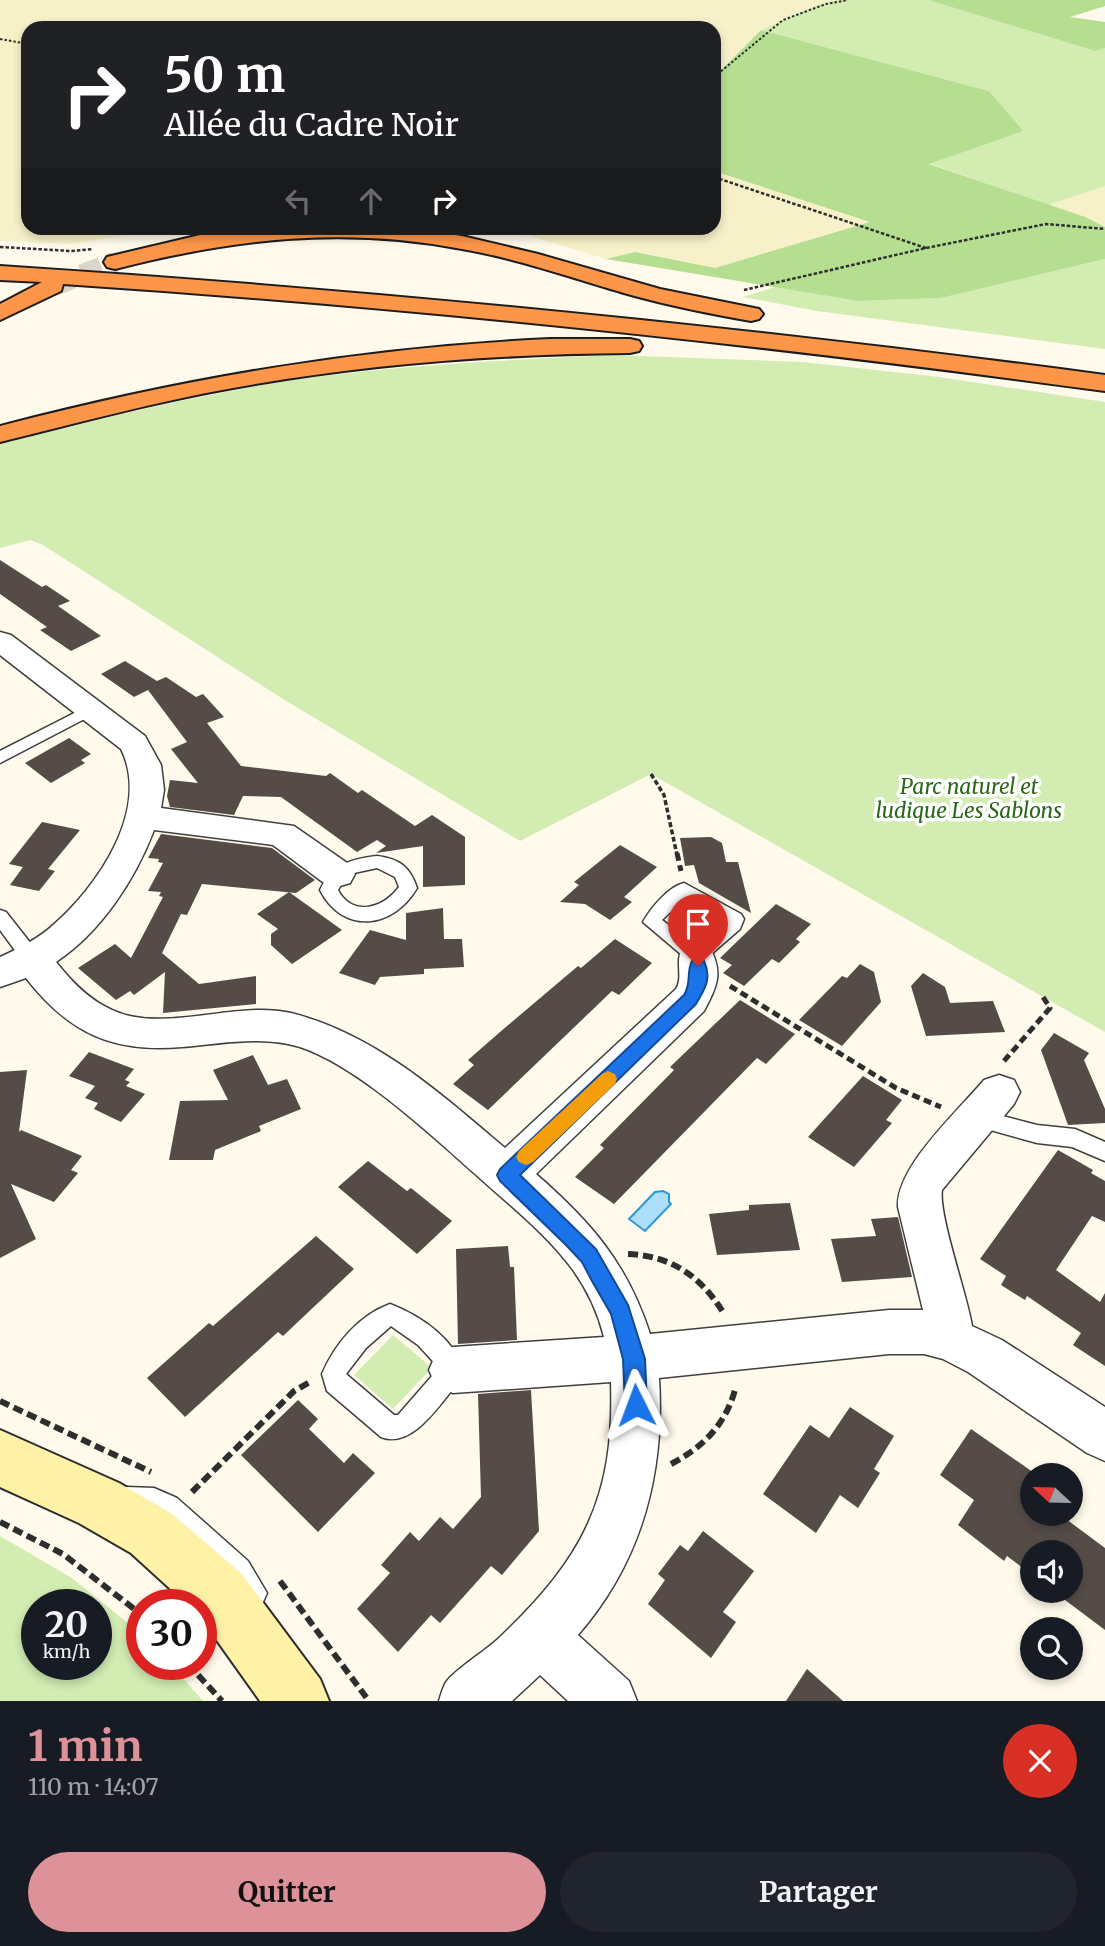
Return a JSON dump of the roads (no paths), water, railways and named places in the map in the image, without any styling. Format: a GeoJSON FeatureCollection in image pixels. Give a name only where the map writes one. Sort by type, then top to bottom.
{"type":"FeatureCollection","features":[{"type":"Feature","properties":{"kind":"highway"},"geometry":{"type":"LineString","coordinates":[[107,255],[261,235]]}},
{"type":"Feature","properties":{"kind":"highway"},"geometry":{"type":"LineString","coordinates":[[398,235],[473,245],[656,295],[771,317]]}},
{"type":"Feature","properties":{"kind":"highway"},"geometry":{"type":"LineString","coordinates":[[0,262],[419,292],[756,326],[1077,371]]}},
{"type":"Feature","properties":{"kind":"highway"},"geometry":{"type":"LineString","coordinates":[[0,273],[270,291],[597,321],[1077,371]]}},
{"type":"Feature","properties":{"kind":"highway"},"geometry":{"type":"LineString","coordinates":[[0,313],[53,286]]}},
{"type":"Feature","properties":{"kind":"highway"},"geometry":{"type":"LineString","coordinates":[[811,323],[1077,371],[1105,383]]}},
{"type":"Feature","properties":{"kind":"highway"},"geometry":{"type":"LineString","coordinates":[[0,434],[125,402],[220,382],[368,359],[461,351],[552,347],[718,348],[1077,371],[1105,367]]}},
{"type":"Feature","properties":{"kind":"street"},"geometry":{"type":"LineString","coordinates":[[0,641],[134,743],[142,752],[147,774],[143,817],[126,857],[81,920],[64,937],[16,966],[108,1026],[148,1032],[240,1023],[267,1024],[318,1037],[352,1055],[406,1090],[506,1175],[589,1256],[620,1311],[634,1359],[636,1405],[633,1455],[624,1500],[607,1544],[577,1592],[541,1638],[467,1701]]}},
{"type":"Feature","properties":{"kind":"street"},"geometry":{"type":"LineString","coordinates":[[143,817],[282,834],[338,874]]}},
{"type":"Feature","properties":{"kind":"street"},"geometry":{"type":"LineString","coordinates":[[506,1175],[690,999],[697,991],[698,966]]}},
{"type":"Feature","properties":{"kind":"street"},"geometry":{"type":"LineString","coordinates":[[951,1339],[944,1296],[919,1207],[919,1193],[925,1179],[987,1105]]}},
{"type":"Feature","properties":{"kind":"street"},"geometry":{"type":"LineString","coordinates":[[453,1370],[634,1359],[889,1332],[924,1332],[951,1339],[985,1356],[1105,1436]]}},
{"type":"Feature","properties":{"kind":"street"},"geometry":{"type":"LineString","coordinates":[[0,1458],[99,1503],[151,1533],[220,1594],[295,1697]]}},
{"type":"Feature","properties":{"kind":"street"},"geometry":{"type":"LineString","coordinates":[[541,1638],[609,1701]]}},
{"type":"Feature","properties":{"kind":"lane"},"geometry":{"type":"LineString","coordinates":[[0,758],[90,710]]}},
{"type":"Feature","properties":{"kind":"lane"},"geometry":{"type":"LineString","coordinates":[[684,889],[734,919],[733,925],[698,966],[652,922],[684,889]]}},
{"type":"Feature","properties":{"kind":"lane"},"geometry":{"type":"LineString","coordinates":[[0,917],[16,966]]}},
{"type":"Feature","properties":{"kind":"lane"},"geometry":{"type":"LineString","coordinates":[[987,1105],[1037,1134],[1075,1138],[1105,1152]]}},
{"type":"Feature","properties":{"kind":"lane"},"geometry":{"type":"LineString","coordinates":[[390,1315],[410,1324],[447,1356],[453,1370],[404,1426],[397,1429],[390,1428],[336,1383],[334,1374],[337,1365],[359,1340],[376,1323],[390,1315]]}},
{"type":"Feature","properties":{"kind":"lane"},"geometry":{"type":"LineString","coordinates":[[99,1503],[138,1499],[154,1501],[172,1511],[239,1570],[262,1609],[295,1697]]}},
{"type":"Feature","properties":{"kind":"water"},"geometry":{"type":"Polygon","coordinates":[[[663,1191],[669,1194],[671,1204],[645,1231],[629,1219],[655,1192],[663,1191]]]}},
{"type":"Feature","properties":{"kind":"tunnel"},"geometry":{"type":"LineString","coordinates":[[53,286],[115,262]]}},
{"type":"Feature","properties":{"kind":"park label","name":"Parc naturel et ludique Les Sablons"},"geometry":{"type":"Point","coordinates":[969,799]}}]}
